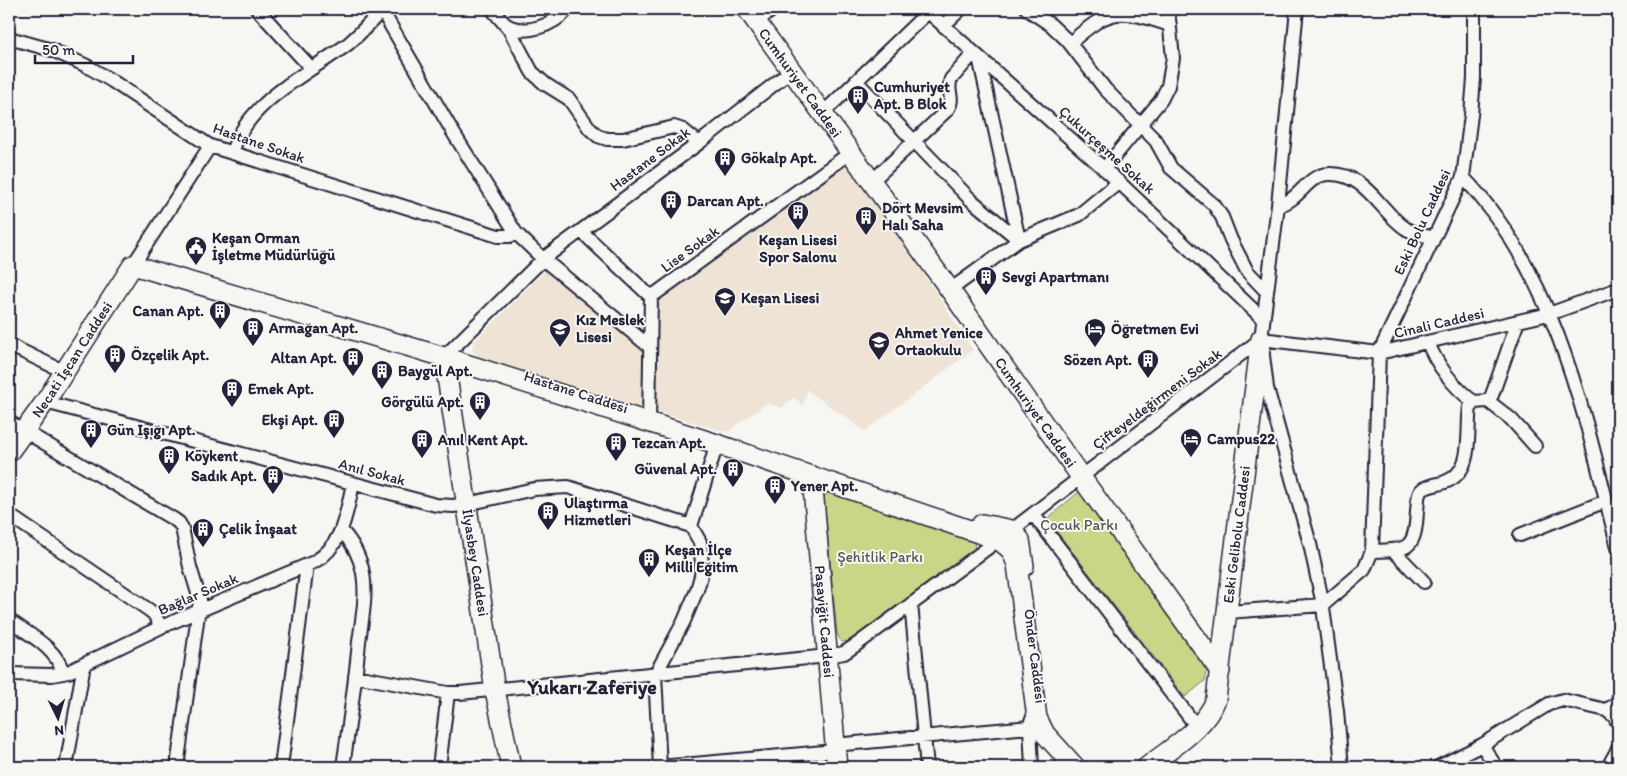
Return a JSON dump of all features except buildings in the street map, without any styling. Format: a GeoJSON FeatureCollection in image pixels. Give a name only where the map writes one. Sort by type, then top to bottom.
{"type":"FeatureCollection","features":[{"type":"Feature","properties":{"kind":"main road","name":"Cumhuriyet Caddesi"},"geometry":{"type":"LineString","coordinates":[[751,15],[950,290],[1220,671]]}},
{"type":"Feature","properties":{"kind":"main road","name":"Hastane Caddesi"},"geometry":{"type":"LineString","coordinates":[[135,261],[448,354],[1006,535]]}},
{"type":"Feature","properties":{"kind":"main road","name":"Necati İşcan Caddesi"},"geometry":{"type":"LineString","coordinates":[[9,452],[17,427],[46,402],[135,261]]}},
{"type":"Feature","properties":{"kind":"main road","name":"Eski Gelibolu Caddesi"},"geometry":{"type":"LineString","coordinates":[[1147,767],[1197,727],[1212,707],[1217,691],[1262,339]]}},
{"type":"Feature","properties":{"kind":"main road","name":"İlyasbey Caddesi"},"geometry":{"type":"LineString","coordinates":[[448,354],[467,504],[495,690],[510,767]]}},
{"type":"Feature","properties":{"kind":"main road","name":"Hastane Caddesi"},"geometry":{"type":"LineString","coordinates":[[649,420],[812,476],[1006,535]]}},
{"type":"Feature","properties":{"kind":"main road","name":"Paşayiğit Caddesi"},"geometry":{"type":"LineString","coordinates":[[812,476],[835,754]]}},
{"type":"Feature","properties":{"kind":"main road","name":"Önder Caddesi"},"geometry":{"type":"LineString","coordinates":[[1075,767],[1041,728],[1034,709],[1017,564],[1006,535],[1019,537],[1021,544],[1042,712],[1052,731],[1090,767]]}},
{"type":"Feature","properties":{"kind":"street"},"geometry":{"type":"LineString","coordinates":[[257,9],[311,68]]}},
{"type":"Feature","properties":{"kind":"street"},"geometry":{"type":"LineString","coordinates":[[232,153],[238,136],[252,118],[279,93],[311,68],[347,44],[366,28],[382,9],[454,134],[516,233],[543,259],[650,347]]}},
{"type":"Feature","properties":{"kind":"street"},"geometry":{"type":"LineString","coordinates":[[492,9],[505,24],[536,77],[568,100],[590,129],[598,136],[608,139],[623,139],[674,127],[683,130],[699,143]]}},
{"type":"Feature","properties":{"kind":"street"},"geometry":{"type":"LineString","coordinates":[[516,43],[516,34],[519,30],[547,23],[562,15],[568,9]]}},
{"type":"Feature","properties":{"kind":"street"},"geometry":{"type":"LineString","coordinates":[[751,15],[774,9]]}},
{"type":"Feature","properties":{"kind":"street"},"geometry":{"type":"LineString","coordinates":[[943,26],[961,9]]}},
{"type":"Feature","properties":{"kind":"street"},"geometry":{"type":"LineString","coordinates":[[1027,9],[1051,25],[1070,43],[1105,89],[1156,141],[1172,168],[1214,206],[1222,217],[1247,271],[1267,292]]}},
{"type":"Feature","properties":{"kind":"street"},"geometry":{"type":"LineString","coordinates":[[1104,169],[1161,100],[1168,86],[1173,58],[1168,9]]}},
{"type":"Feature","properties":{"kind":"street"},"geometry":{"type":"LineString","coordinates":[[1297,9],[1278,205],[1262,339],[1267,388],[1310,544],[1323,605],[1337,711],[1342,767]]}},
{"type":"Feature","properties":{"kind":"street","name":"Eski Bolu Caddesi"},"geometry":{"type":"LineString","coordinates":[[1379,353],[1463,177],[1474,78],[1474,9]]}},
{"type":"Feature","properties":{"kind":"street"},"geometry":{"type":"LineString","coordinates":[[822,114],[926,10]]}},
{"type":"Feature","properties":{"kind":"street","name":"Çukurçeşme Sokak"},"geometry":{"type":"LineString","coordinates":[[926,10],[1119,182],[1264,319]]}},
{"type":"Feature","properties":{"kind":"street"},"geometry":{"type":"LineString","coordinates":[[1070,43],[1094,23],[1113,14],[1135,15],[1170,25]]}},
{"type":"Feature","properties":{"kind":"street"},"geometry":{"type":"LineString","coordinates":[[505,24],[524,30]]}},
{"type":"Feature","properties":{"kind":"street","name":"Hastane Sokak"},"geometry":{"type":"LineString","coordinates":[[9,38],[52,50],[87,66],[210,146],[498,236],[510,236],[516,233]]}},
{"type":"Feature","properties":{"kind":"street"},"geometry":{"type":"LineString","coordinates":[[871,182],[950,106],[952,98],[949,84],[951,79],[976,55]]}},
{"type":"Feature","properties":{"kind":"street"},"geometry":{"type":"LineString","coordinates":[[976,55],[1019,240]]}},
{"type":"Feature","properties":{"kind":"street","name":"Hastane Sokak"},"geometry":{"type":"LineString","coordinates":[[448,354],[543,259],[792,72]]}},
{"type":"Feature","properties":{"kind":"street"},"geometry":{"type":"LineString","coordinates":[[856,81],[970,199],[1019,240]]}},
{"type":"Feature","properties":{"kind":"street"},"geometry":{"type":"LineString","coordinates":[[135,261],[210,146]]}},
{"type":"Feature","properties":{"kind":"street","name":"Lise Sokak"},"geometry":{"type":"LineString","coordinates":[[652,297],[850,153]]}},
{"type":"Feature","properties":{"kind":"street"},"geometry":{"type":"LineString","coordinates":[[1278,205],[1288,202],[1316,177],[1327,174],[1340,175],[1356,182],[1369,191],[1406,229],[1434,238]]}},
{"type":"Feature","properties":{"kind":"street"},"geometry":{"type":"LineString","coordinates":[[1463,177],[1482,198],[1525,263],[1549,314],[1589,433],[1618,548]]}},
{"type":"Feature","properties":{"kind":"street"},"geometry":{"type":"LineString","coordinates":[[950,290],[1019,240],[1080,215],[1119,182]]}},
{"type":"Feature","properties":{"kind":"street"},"geometry":{"type":"LineString","coordinates":[[581,231],[652,297],[649,420]]}},
{"type":"Feature","properties":{"kind":"street","name":"Cinali Caddesi"},"geometry":{"type":"LineString","coordinates":[[1262,339],[1379,353],[1549,314],[1618,289]]}},
{"type":"Feature","properties":{"kind":"street"},"geometry":{"type":"LineString","coordinates":[[1428,342],[1432,354],[1439,365],[1467,397],[1474,402],[1488,400],[1492,395],[1518,321]]}},
{"type":"Feature","properties":{"kind":"street","name":"Çifteyeldeğirmeni Sokak"},"geometry":{"type":"LineString","coordinates":[[356,676],[448,693],[495,690],[828,656],[850,650],[1006,535],[1262,339]]}},
{"type":"Feature","properties":{"kind":"street"},"geometry":{"type":"LineString","coordinates":[[9,345],[65,372]]}},
{"type":"Feature","properties":{"kind":"street"},"geometry":{"type":"LineString","coordinates":[[1228,612],[1323,605],[1364,570],[1372,551],[1379,353]]}},
{"type":"Feature","properties":{"kind":"street"},"geometry":{"type":"LineString","coordinates":[[1488,400],[1512,419],[1535,446]]}},
{"type":"Feature","properties":{"kind":"street","name":"Anıl Sokak"},"geometry":{"type":"LineString","coordinates":[[46,402],[436,505],[453,506],[534,490],[568,487],[690,526]]}},
{"type":"Feature","properties":{"kind":"street"},"geometry":{"type":"LineString","coordinates":[[1372,551],[1393,550],[1408,546],[1414,538],[1417,527],[1418,498],[1421,490],[1449,480],[1458,474],[1464,466],[1470,409],[1474,402]]}},
{"type":"Feature","properties":{"kind":"street"},"geometry":{"type":"LineString","coordinates":[[1249,438],[1254,423],[1263,416],[1273,418],[1278,428]]}},
{"type":"Feature","properties":{"kind":"street"},"geometry":{"type":"LineString","coordinates":[[17,427],[179,523],[200,597],[177,767]]}},
{"type":"Feature","properties":{"kind":"street"},"geometry":{"type":"LineString","coordinates":[[717,444],[690,526],[697,536],[701,552],[702,564],[699,583],[684,621],[655,674],[660,767],[744,763],[835,754],[924,738],[1030,727]]}},
{"type":"Feature","properties":{"kind":"street","name":"Bağlar Sokak"},"geometry":{"type":"LineString","coordinates":[[9,674],[52,675],[63,673],[161,627],[307,565],[325,555],[336,542],[353,484]]}},
{"type":"Feature","properties":{"kind":"street"},"geometry":{"type":"LineString","coordinates":[[1520,535],[1606,501]]}},
{"type":"Feature","properties":{"kind":"street"},"geometry":{"type":"LineString","coordinates":[[1033,514],[1197,727]]}},
{"type":"Feature","properties":{"kind":"street"},"geometry":{"type":"LineString","coordinates":[[9,515],[149,610],[154,614],[161,627]]}},
{"type":"Feature","properties":{"kind":"street"},"geometry":{"type":"LineString","coordinates":[[341,530],[355,548],[361,563],[364,582],[356,676],[343,767]]}},
{"type":"Feature","properties":{"kind":"street"},"geometry":{"type":"LineString","coordinates":[[1393,550],[1424,582]]}},
{"type":"Feature","properties":{"kind":"street"},"geometry":{"type":"LineString","coordinates":[[281,767],[307,565]]}},
{"type":"Feature","properties":{"kind":"street"},"geometry":{"type":"LineString","coordinates":[[911,604],[927,767]]}},
{"type":"Feature","properties":{"kind":"street"},"geometry":{"type":"LineString","coordinates":[[9,620],[53,654],[61,664],[63,673]]}},
{"type":"Feature","properties":{"kind":"street"},"geometry":{"type":"LineString","coordinates":[[66,767],[84,664]]}},
{"type":"Feature","properties":{"kind":"street"},"geometry":{"type":"LineString","coordinates":[[439,767],[448,693]]}},
{"type":"Feature","properties":{"kind":"street"},"geometry":{"type":"LineString","coordinates":[[1606,710],[1615,705],[1618,700]]}},
{"type":"Feature","properties":{"kind":"street"},"geometry":{"type":"LineString","coordinates":[[1438,767],[1482,745],[1556,701],[1569,701],[1606,710],[1614,716],[1618,723]]}},
{"type":"Feature","properties":{"kind":"street"},"geometry":{"type":"LineString","coordinates":[[1032,767],[1030,727],[1034,709]]}},
{"type":"Feature","properties":{"kind":"street"},"geometry":{"type":"LineString","coordinates":[[1482,745],[1496,767]]}},
{"type":"Feature","properties":{"kind":"street"},"geometry":{"type":"LineString","coordinates":[[1608,767],[1618,749]]}},
{"type":"Feature","properties":{"kind":"shaded area"},"geometry":{"type":"Polygon","coordinates":[[[846,161],[918,265],[973,350],[865,431],[807,390],[803,406],[793,397],[782,408],[767,403],[727,432],[655,411],[659,298],[846,161]]]}},
{"type":"Feature","properties":{"kind":"shaded area"},"geometry":{"type":"Polygon","coordinates":[[[548,268],[644,347],[644,409],[480,358],[473,352],[472,348],[475,341],[548,268]]]}},
{"type":"Feature","properties":{"kind":"green space","name":"Çocuk Parkı"},"geometry":{"type":"Polygon","coordinates":[[[1081,490],[1207,666],[1205,681],[1185,697],[1047,519],[1081,490]]]}},
{"type":"Feature","properties":{"kind":"green space","name":"Şehitlik Parkı"},"geometry":{"type":"Polygon","coordinates":[[[829,491],[974,540],[975,549],[851,641],[841,642],[837,633],[824,498],[829,491]]]}},
{"type":"Feature","properties":{"kind":"place","name":"Cumhuriyet Apt. B Blok"},"geometry":{"type":"Point","coordinates":[858,115]}},
{"type":"Feature","properties":{"kind":"place","name":"Gökalp Apt."},"geometry":{"type":"Point","coordinates":[725,177]}},
{"type":"Feature","properties":{"kind":"place","name":"Darcan Apt."},"geometry":{"type":"Point","coordinates":[671,220]}},
{"type":"Feature","properties":{"kind":"place","name":"Keşan Lisesi Spor Salonu"},"geometry":{"type":"Point","coordinates":[798,231]}},
{"type":"Feature","properties":{"kind":"place","name":"Dört Mevsim Halı Saha"},"geometry":{"type":"Point","coordinates":[866,236]}},
{"type":"Feature","properties":{"kind":"place","name":"Keşan Orman İşletme Müdürlüğü"},"geometry":{"type":"Point","coordinates":[196,266]}},
{"type":"Feature","properties":{"kind":"place","name":"Sevgi Apartmanı"},"geometry":{"type":"Point","coordinates":[986,296]}},
{"type":"Feature","properties":{"kind":"place","name":"Keşan Lisesi"},"geometry":{"type":"Point","coordinates":[725,317]}},
{"type":"Feature","properties":{"kind":"place","name":"Canan Apt."},"geometry":{"type":"Point","coordinates":[220,330]}},
{"type":"Feature","properties":{"kind":"place","name":"Armağan Apt."},"geometry":{"type":"Point","coordinates":[253,347]}},
{"type":"Feature","properties":{"kind":"place","name":"Kız Meslek Lisesi"},"geometry":{"type":"Point","coordinates":[560,348]}},
{"type":"Feature","properties":{"kind":"place","name":"Öğretmen Evi"},"geometry":{"type":"Point","coordinates":[1095,348]}},
{"type":"Feature","properties":{"kind":"place","name":"Ahmet Yenice Ortaokulu"},"geometry":{"type":"Point","coordinates":[879,361]}},
{"type":"Feature","properties":{"kind":"place","name":"Özçelik Apt."},"geometry":{"type":"Point","coordinates":[115,374]}},
{"type":"Feature","properties":{"kind":"place","name":"Altan Apt."},"geometry":{"type":"Point","coordinates":[353,377]}},
{"type":"Feature","properties":{"kind":"place","name":"Sözen Apt."},"geometry":{"type":"Point","coordinates":[1148,379]}},
{"type":"Feature","properties":{"kind":"place","name":"Baygül Apt."},"geometry":{"type":"Point","coordinates":[382,390]}},
{"type":"Feature","properties":{"kind":"place","name":"Emek Apt."},"geometry":{"type":"Point","coordinates":[232,408]}},
{"type":"Feature","properties":{"kind":"place","name":"Görgülü Apt."},"geometry":{"type":"Point","coordinates":[480,421]}},
{"type":"Feature","properties":{"kind":"place","name":"Ekşi Apt."},"geometry":{"type":"Point","coordinates":[334,439]}},
{"type":"Feature","properties":{"kind":"place","name":"Gün Işığı Apt."},"geometry":{"type":"Point","coordinates":[91,449]}},
{"type":"Feature","properties":{"kind":"place","name":"Campus22"},"geometry":{"type":"Point","coordinates":[1191,458]}},
{"type":"Feature","properties":{"kind":"place","name":"Anıl Kent Apt."},"geometry":{"type":"Point","coordinates":[422,459]}},
{"type":"Feature","properties":{"kind":"place","name":"Tezcan Apt."},"geometry":{"type":"Point","coordinates":[616,462]}},
{"type":"Feature","properties":{"kind":"place","name":"Köykent"},"geometry":{"type":"Point","coordinates":[169,475]}},
{"type":"Feature","properties":{"kind":"place","name":"Güvenal Apt."},"geometry":{"type":"Point","coordinates":[733,488]}},
{"type":"Feature","properties":{"kind":"place","name":"Sadık Apt."},"geometry":{"type":"Point","coordinates":[273,495]}},
{"type":"Feature","properties":{"kind":"place","name":"Yener Apt."},"geometry":{"type":"Point","coordinates":[775,505]}},
{"type":"Feature","properties":{"kind":"place","name":"Ulaştırma Hizmetleri"},"geometry":{"type":"Point","coordinates":[548,531]}},
{"type":"Feature","properties":{"kind":"place","name":"Çelik İnşaat"},"geometry":{"type":"Point","coordinates":[203,548]}},
{"type":"Feature","properties":{"kind":"place","name":"Keşan İlçe Milli Eğitim"},"geometry":{"type":"Point","coordinates":[649,578]}},
{"type":"Feature","properties":{"kind":"district","name":"Yukarı Zaferiye"},"geometry":{"type":"Point","coordinates":[592,687]}}]}
